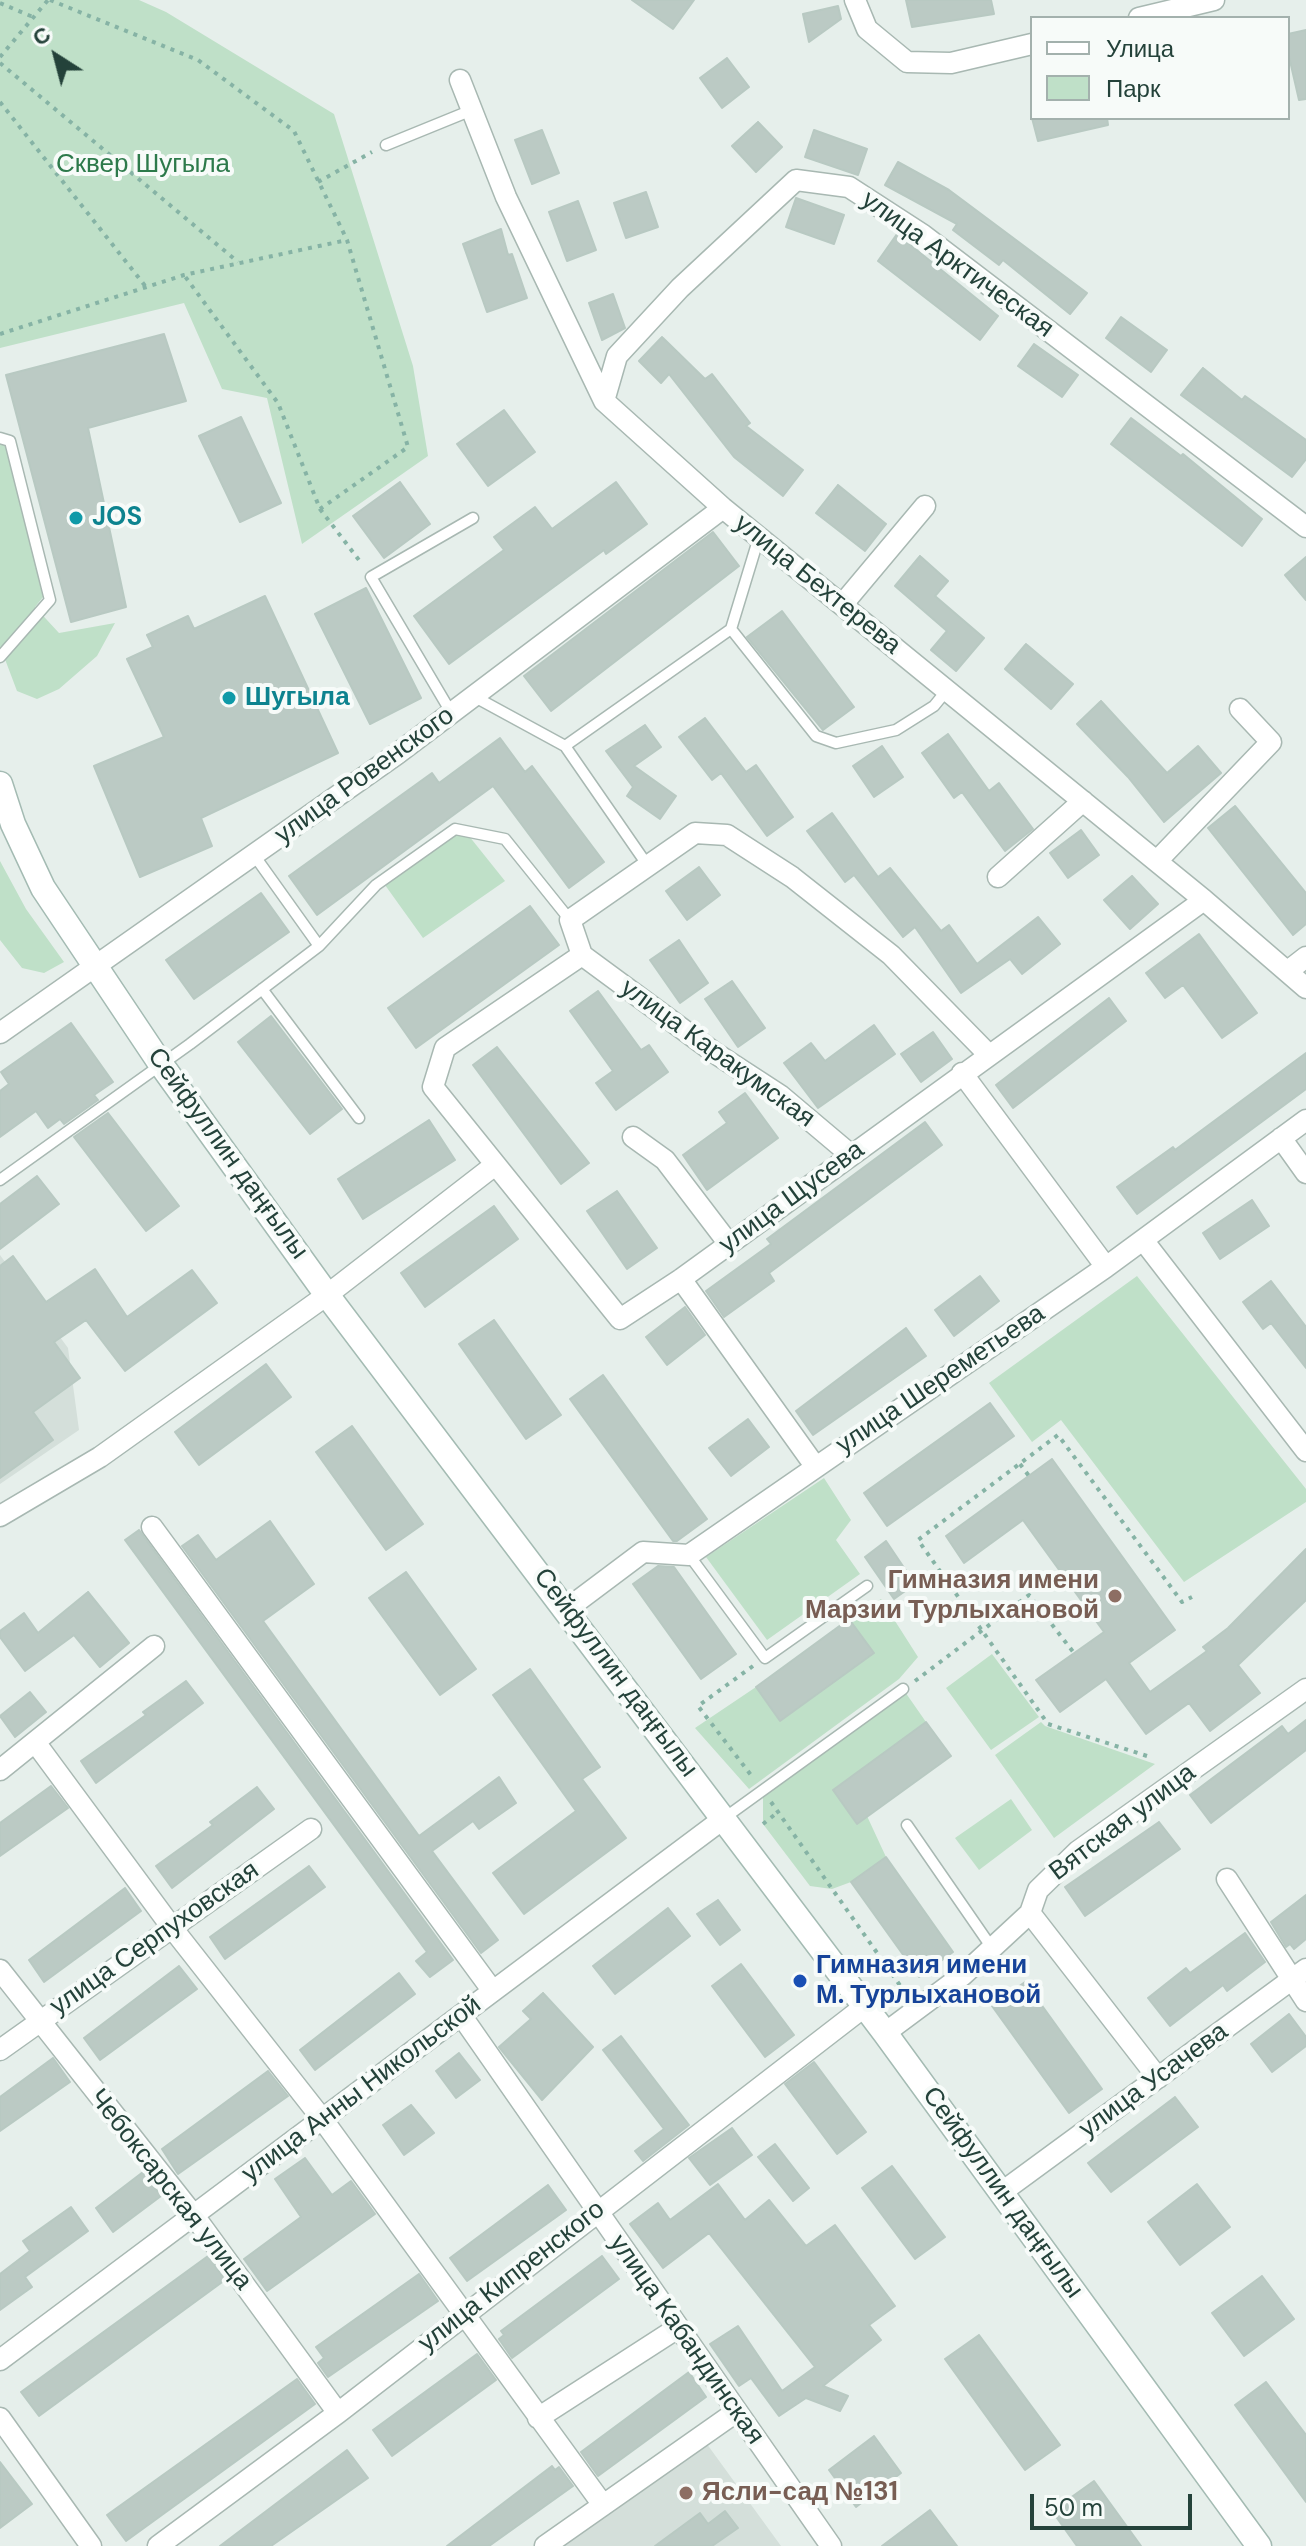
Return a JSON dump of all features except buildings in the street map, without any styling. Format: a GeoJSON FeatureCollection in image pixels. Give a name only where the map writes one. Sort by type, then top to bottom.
{"type":"FeatureCollection","features":[{"type":"Feature","properties":{"kind":"main road","name":"Сейфуллин даңғылы"},"geometry":{"type":"LineString","coordinates":[[0,784],[13,824],[43,888],[160,1063],[327,1295],[885,2033],[1259,2546]]}},
{"type":"Feature","properties":{"kind":"street"},"geometry":{"type":"LineString","coordinates":[[855,0],[867,29],[907,62],[951,63],[1030,44]]}},
{"type":"Feature","properties":{"kind":"street"},"geometry":{"type":"LineString","coordinates":[[1147,16],[1214,0]]}},
{"type":"Feature","properties":{"kind":"street","name":"улица Бехтерева"},"geometry":{"type":"LineString","coordinates":[[460,80],[506,197],[604,401],[723,508],[1157,861],[1306,988]]}},
{"type":"Feature","properties":{"kind":"street","name":"улица Арктическая"},"geometry":{"type":"LineString","coordinates":[[604,401],[617,356],[680,288],[796,180],[849,187],[923,235],[1306,527]]}},
{"type":"Feature","properties":{"kind":"street"},"geometry":{"type":"LineString","coordinates":[[842,605],[925,506]]}},
{"type":"Feature","properties":{"kind":"street","name":"улица Ровенского"},"geometry":{"type":"LineString","coordinates":[[0,1033],[452,714],[723,508]]}},
{"type":"Feature","properties":{"kind":"street"},"geometry":{"type":"LineString","coordinates":[[1157,861],[1271,742],[1240,709]]}},
{"type":"Feature","properties":{"kind":"street"},"geometry":{"type":"LineString","coordinates":[[998,877],[1083,801]]}},
{"type":"Feature","properties":{"kind":"street"},"geometry":{"type":"LineString","coordinates":[[582,955],[570,920],[695,833],[727,835],[792,877],[891,955],[989,1055]]}},
{"type":"Feature","properties":{"kind":"street","name":"улица Щусева"},"geometry":{"type":"LineString","coordinates":[[582,955],[445,1048],[433,1087],[620,1319],[681,1279],[1204,900]]}},
{"type":"Feature","properties":{"kind":"street","name":"улица Каракумская"},"geometry":{"type":"LineString","coordinates":[[582,955],[715,1053],[781,1096],[851,1155]]}},
{"type":"Feature","properties":{"kind":"street"},"geometry":{"type":"LineString","coordinates":[[1288,971],[1306,957]]}},
{"type":"Feature","properties":{"kind":"street"},"geometry":{"type":"LineString","coordinates":[[962,1073],[1106,1267]]}},
{"type":"Feature","properties":{"kind":"street","name":"улица Шереметьева"},"geometry":{"type":"LineString","coordinates":[[689,1555],[1106,1267],[1306,1120]]}},
{"type":"Feature","properties":{"kind":"street"},"geometry":{"type":"LineString","coordinates":[[633,1137],[665,1160],[729,1244]]}},
{"type":"Feature","properties":{"kind":"street"},"geometry":{"type":"LineString","coordinates":[[1281,1138],[1306,1173]]}},
{"type":"Feature","properties":{"kind":"street"},"geometry":{"type":"LineString","coordinates":[[0,1516],[100,1457],[327,1295],[495,1165]]}},
{"type":"Feature","properties":{"kind":"street"},"geometry":{"type":"LineString","coordinates":[[1143,1240],[1306,1451]]}},
{"type":"Feature","properties":{"kind":"street"},"geometry":{"type":"LineString","coordinates":[[681,1279],[815,1466]]}},
{"type":"Feature","properties":{"kind":"street"},"geometry":{"type":"LineString","coordinates":[[152,1527],[492,1990]]}},
{"type":"Feature","properties":{"kind":"street"},"geometry":{"type":"LineString","coordinates":[[567,1609],[643,1552],[689,1555]]}},
{"type":"Feature","properties":{"kind":"street"},"geometry":{"type":"LineString","coordinates":[[0,1770],[154,1646]]}},
{"type":"Feature","properties":{"kind":"street","name":"Вятская улица"},"geometry":{"type":"LineString","coordinates":[[885,2033],[992,1948],[1030,1913],[1038,1890],[1078,1851],[1306,1689]]}},
{"type":"Feature","properties":{"kind":"street"},"geometry":{"type":"LineString","coordinates":[[35,1742],[173,1929],[323,2120],[603,2505]]}},
{"type":"Feature","properties":{"kind":"street","name":"улица Анны Никольской"},"geometry":{"type":"LineString","coordinates":[[0,2360],[723,1819]]}},
{"type":"Feature","properties":{"kind":"street","name":"улица Серпуховская"},"geometry":{"type":"LineString","coordinates":[[0,2050],[311,1829]]}},
{"type":"Feature","properties":{"kind":"street"},"geometry":{"type":"LineString","coordinates":[[1227,1879],[1298,1975],[1306,2001]]}},
{"type":"Feature","properties":{"kind":"street"},"geometry":{"type":"LineString","coordinates":[[1030,1913],[1158,2078]]}},
{"type":"Feature","properties":{"kind":"street","name":"Чебоксарская улица"},"geometry":{"type":"LineString","coordinates":[[0,1970],[195,2217],[338,2413]]}},
{"type":"Feature","properties":{"kind":"street","name":"улица Усачева"},"geometry":{"type":"LineString","coordinates":[[1002,2192],[1298,1975]]}},
{"type":"Feature","properties":{"kind":"street","name":"улица Кипренского"},"geometry":{"type":"LineString","coordinates":[[158,2546],[338,2413],[864,2007]]}},
{"type":"Feature","properties":{"kind":"street","name":"улица Кабандинская"},"geometry":{"type":"LineString","coordinates":[[461,2015],[676,2329],[831,2546]]}},
{"type":"Feature","properties":{"kind":"street"},"geometry":{"type":"LineString","coordinates":[[538,2418],[676,2329]]}},
{"type":"Feature","properties":{"kind":"street"},"geometry":{"type":"LineString","coordinates":[[545,2546],[736,2412]]}},
{"type":"Feature","properties":{"kind":"street"},"geometry":{"type":"LineString","coordinates":[[0,2418],[91,2546]]}},
{"type":"Feature","properties":{"kind":"lane"},"geometry":{"type":"LineString","coordinates":[[386,145],[472,110]]}},
{"type":"Feature","properties":{"kind":"lane"},"geometry":{"type":"LineString","coordinates":[[0,438],[10,441],[50,600],[0,657]]}},
{"type":"Feature","properties":{"kind":"lane"},"geometry":{"type":"LineString","coordinates":[[452,714],[371,577],[473,518]]}},
{"type":"Feature","properties":{"kind":"lane"},"geometry":{"type":"LineString","coordinates":[[565,746],[731,629],[759,537]]}},
{"type":"Feature","properties":{"kind":"lane"},"geometry":{"type":"LineString","coordinates":[[731,629],[816,736],[836,743],[896,730],[934,706],[947,690]]}},
{"type":"Feature","properties":{"kind":"lane"},"geometry":{"type":"LineString","coordinates":[[475,697],[565,746],[648,866]]}},
{"type":"Feature","properties":{"kind":"lane"},"geometry":{"type":"LineString","coordinates":[[0,1180],[319,946],[376,885],[455,829],[505,839],[570,920]]}},
{"type":"Feature","properties":{"kind":"lane"},"geometry":{"type":"LineString","coordinates":[[254,855],[319,946]]}},
{"type":"Feature","properties":{"kind":"lane"},"geometry":{"type":"LineString","coordinates":[[262,989],[359,1118]]}},
{"type":"Feature","properties":{"kind":"lane"},"geometry":{"type":"LineString","coordinates":[[689,1555],[765,1658],[867,1586]]}},
{"type":"Feature","properties":{"kind":"lane"},"geometry":{"type":"LineString","coordinates":[[723,1819],[903,1689]]}},
{"type":"Feature","properties":{"kind":"lane"},"geometry":{"type":"LineString","coordinates":[[907,1825],[992,1948]]}},
{"type":"Feature","properties":{"kind":"path"},"geometry":{"type":"LineString","coordinates":[[239,263],[0,60],[49,0],[198,60],[294,131],[347,240],[408,447],[320,509]]}},
{"type":"Feature","properties":{"kind":"path"},"geometry":{"type":"LineString","coordinates":[[0,3],[33,17]]}},
{"type":"Feature","properties":{"kind":"path"},"geometry":{"type":"LineString","coordinates":[[0,102],[146,287]]}},
{"type":"Feature","properties":{"kind":"path"},"geometry":{"type":"LineString","coordinates":[[318,182],[386,145]]}},
{"type":"Feature","properties":{"kind":"path"},"geometry":{"type":"LineString","coordinates":[[0,334],[184,275],[347,240]]}},
{"type":"Feature","properties":{"kind":"path"},"geometry":{"type":"LineString","coordinates":[[184,275],[278,403],[320,509],[371,577]]}},
{"type":"Feature","properties":{"kind":"path"},"geometry":{"type":"LineString","coordinates":[[1147,1756],[1048,1724],[918,1540],[1058,1435],[1182,1602],[1192,1597]]}},
{"type":"Feature","properties":{"kind":"path"},"geometry":{"type":"LineString","coordinates":[[1020,1464],[1029,1476]]}},
{"type":"Feature","properties":{"kind":"path"},"geometry":{"type":"LineString","coordinates":[[903,1689],[1029,1595],[1074,1653]]}},
{"type":"Feature","properties":{"kind":"path"},"geometry":{"type":"LineString","coordinates":[[765,1658],[698,1706],[763,1790],[917,2010]]}},
{"type":"Feature","properties":{"kind":"path"},"geometry":{"type":"LineString","coordinates":[[763,1824],[778,1812]]}},
{"type":"Feature","properties":{"kind":"shaded area"},"geometry":{"type":"Polygon","coordinates":[[[0,1255],[68,1348],[79,1430],[0,1484],[0,1255]]]}},
{"type":"Feature","properties":{"kind":"shaded area","name":"Ясли-сад №131"},"geometry":{"type":"Polygon","coordinates":[[[704,2440],[781,2546],[558,2546],[704,2440]]]}},
{"type":"Feature","properties":{"kind":"green space","name":"Сквер Шугыла"},"geometry":{"type":"Polygon","coordinates":[[[0,0],[139,0],[166,12],[334,114],[413,366],[428,456],[302,544],[267,398],[222,389],[184,303],[0,348],[0,0]]]}},
{"type":"Feature","properties":{"kind":"green space"},"geometry":{"type":"Polygon","coordinates":[[[0,444],[6,446],[43,597],[35,607],[59,633],[115,623],[97,656],[59,689],[37,699],[17,691],[0,646],[0,444]]]}},
{"type":"Feature","properties":{"kind":"green space"},"geometry":{"type":"Polygon","coordinates":[[[456,834],[469,836],[505,881],[423,938],[385,885],[456,834]]]}},
{"type":"Feature","properties":{"kind":"green space"},"geometry":{"type":"Polygon","coordinates":[[[0,861],[26,909],[64,962],[44,973],[22,968],[0,940],[0,861]]]}},
{"type":"Feature","properties":{"kind":"green space"},"geometry":{"type":"Polygon","coordinates":[[[1137,1276],[1306,1489],[1306,1502],[1184,1582],[1061,1420],[1032,1442],[989,1383],[1137,1276]]]}},
{"type":"Feature","properties":{"kind":"green space"},"geometry":{"type":"Polygon","coordinates":[[[824,1478],[851,1520],[836,1540],[860,1574],[767,1640],[706,1557],[824,1478]]]}},
{"type":"Feature","properties":{"kind":"green space"},"geometry":{"type":"Polygon","coordinates":[[[881,1599],[918,1657],[899,1679],[749,1789],[695,1728],[756,1687],[781,1720],[873,1654],[849,1619],[881,1599]]]}},
{"type":"Feature","properties":{"kind":"green space"},"geometry":{"type":"Polygon","coordinates":[[[992,1654],[1039,1717],[991,1750],[946,1688],[992,1654]]]}},
{"type":"Feature","properties":{"kind":"green space"},"geometry":{"type":"Polygon","coordinates":[[[903,1689],[926,1722],[833,1790],[857,1823],[867,1816],[886,1857],[851,1882],[832,1889],[810,1886],[763,1824],[763,1790],[903,1689]]]}},
{"type":"Feature","properties":{"kind":"green space"},"geometry":{"type":"Polygon","coordinates":[[[1041,1722],[1155,1764],[1054,1838],[995,1755],[1041,1722]]]}},
{"type":"Feature","properties":{"kind":"green space"},"geometry":{"type":"Polygon","coordinates":[[[1011,1799],[1032,1830],[979,1870],[955,1838],[1011,1799]]]}},
{"type":"Feature","properties":{"kind":"place","name":"JOS"},"geometry":{"type":"Point","coordinates":[76,518]}},
{"type":"Feature","properties":{"kind":"place","name":"Шугыла"},"geometry":{"type":"Point","coordinates":[229,698]}},
{"type":"Feature","properties":{"kind":"place","name":"Гимназия имени Марзии Турлыхановой"},"geometry":{"type":"Point","coordinates":[1115,1596]}},
{"type":"Feature","properties":{"kind":"place","name":"Гимназия имени М. Турлыхановой"},"geometry":{"type":"Point","coordinates":[800,1981]}},
{"type":"Feature","properties":{"kind":"place","name":"Ясли-сад №131"},"geometry":{"type":"Point","coordinates":[686,2493]}}]}
